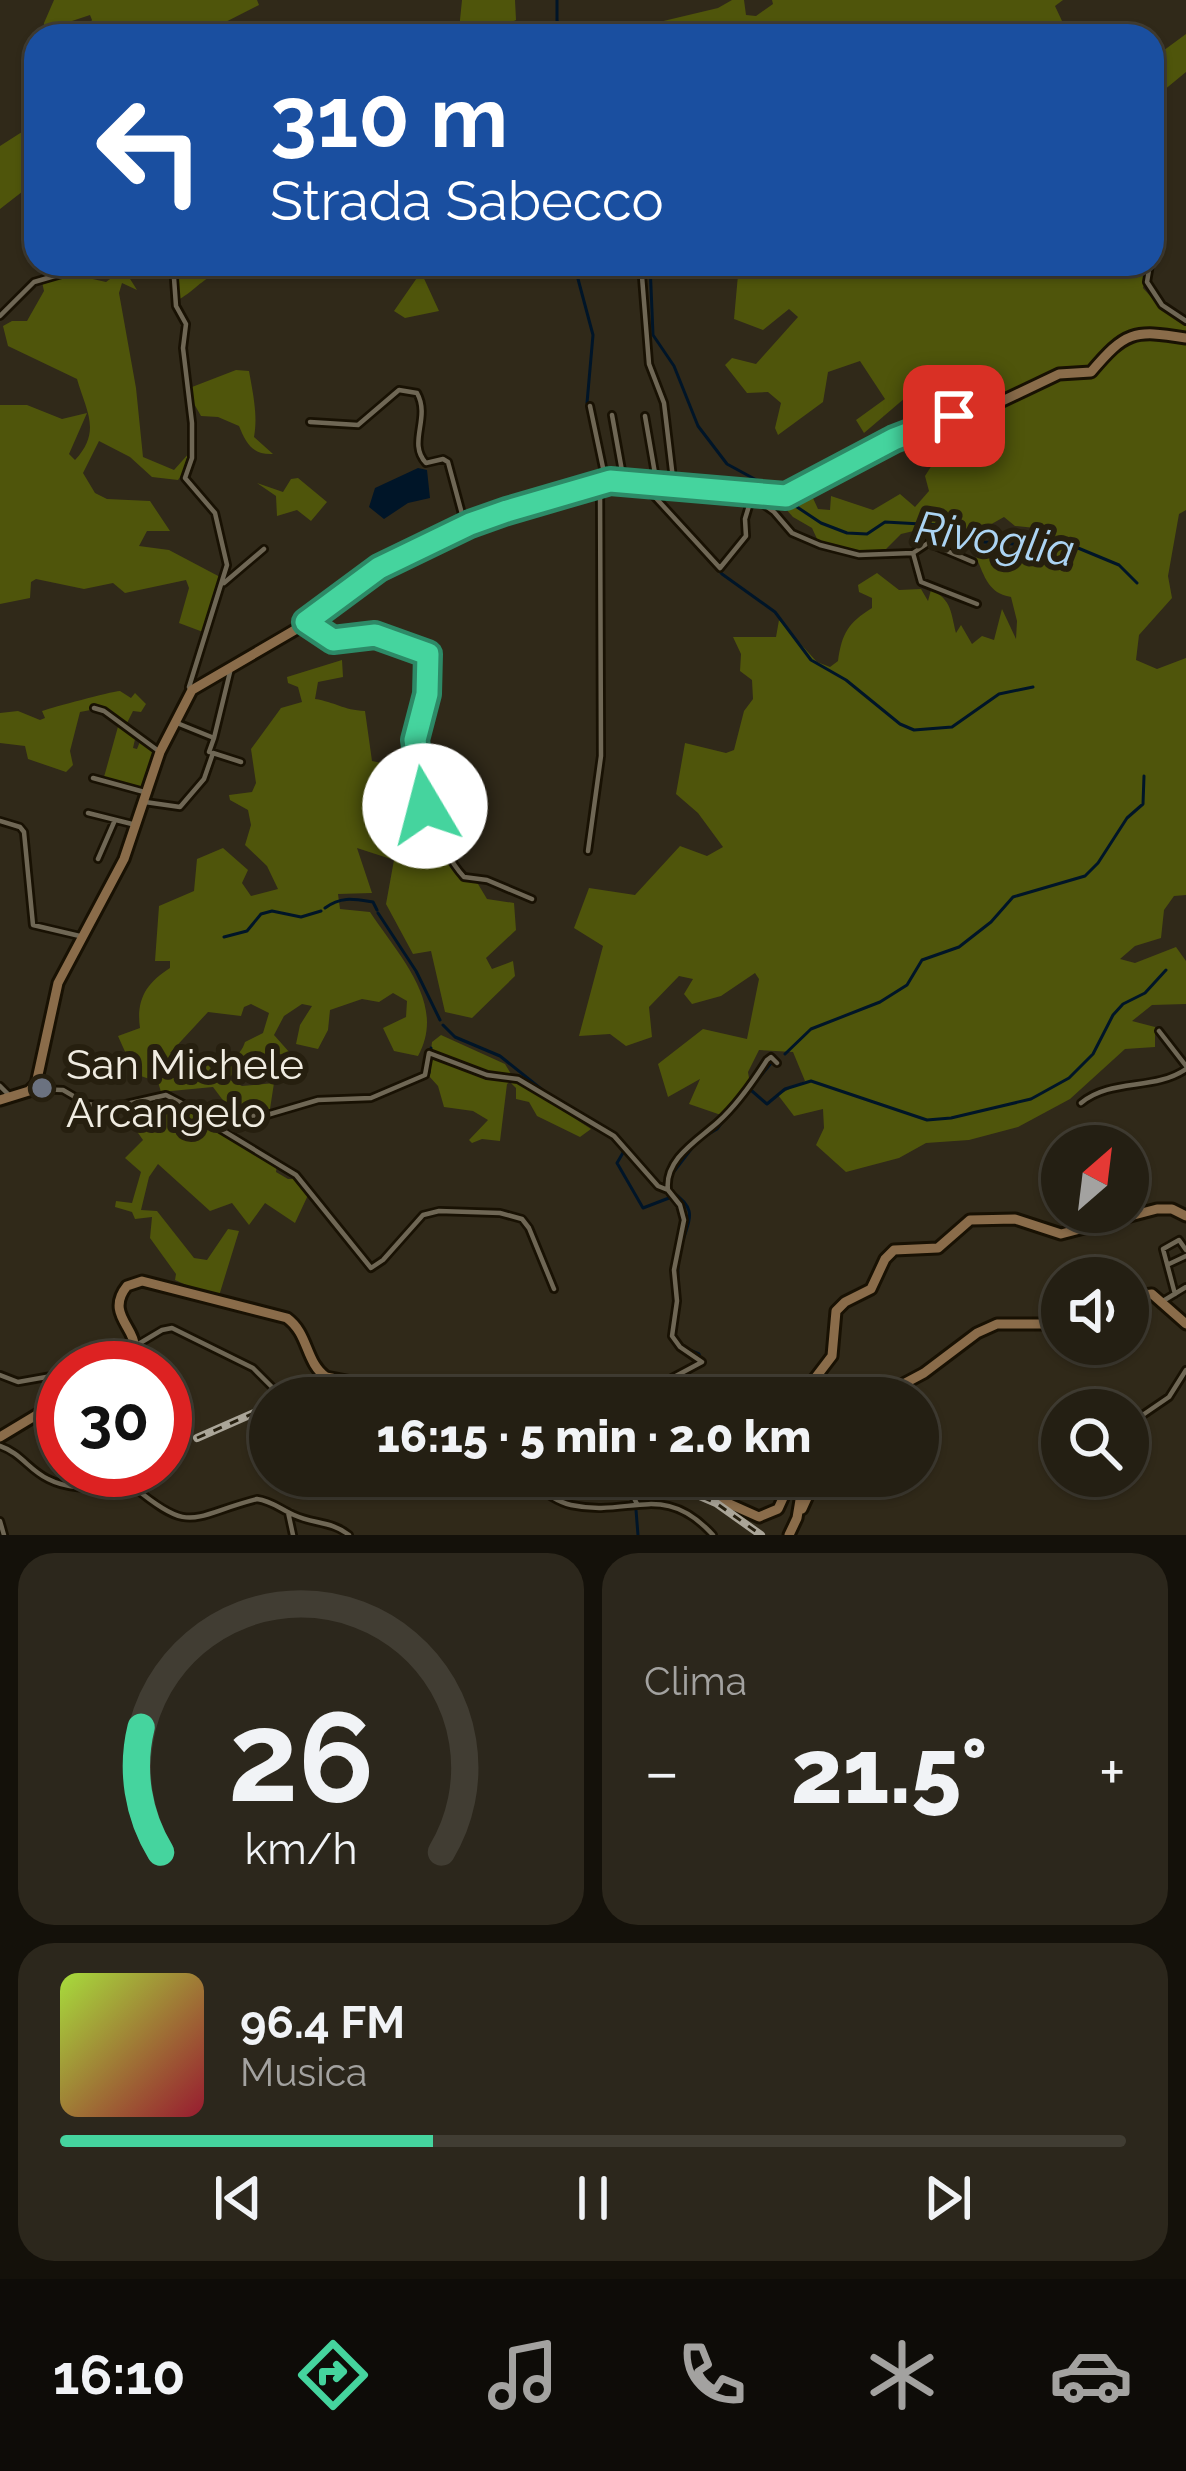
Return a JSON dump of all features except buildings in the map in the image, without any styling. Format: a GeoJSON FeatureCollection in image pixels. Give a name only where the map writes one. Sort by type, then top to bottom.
{"type":"FeatureCollection","features":[{"type":"Feature","properties":{"kind":"street"},"geometry":{"type":"LineString","coordinates":[[0,316],[37,280],[52,276]]}},
{"type":"Feature","properties":{"kind":"street"},"geometry":{"type":"LineString","coordinates":[[32,1089],[58,982],[138,826],[160,752],[188,693],[224,583],[227,559],[217,516],[185,478],[192,458],[192,423],[183,348],[186,326],[176,306],[174,276]]}},
{"type":"Feature","properties":{"kind":"street"},"geometry":{"type":"LineString","coordinates":[[641,276],[649,364],[664,403],[674,487]]}},
{"type":"Feature","properties":{"kind":"street"},"geometry":{"type":"LineString","coordinates":[[1148,276],[1162,305],[1186,322]]}},
{"type":"Feature","properties":{"kind":"street"},"geometry":{"type":"LineString","coordinates":[[188,693],[306,622],[379,568],[465,526],[603,482],[780,496],[921,428],[998,403],[1059,374],[1091,372],[1127,335],[1144,332],[1186,338]]}},
{"type":"Feature","properties":{"kind":"street"},"geometry":{"type":"LineString","coordinates":[[310,422],[358,425],[399,390],[412,391],[423,406],[417,440],[422,460],[448,462],[465,526]]}},
{"type":"Feature","properties":{"kind":"street"},"geometry":{"type":"LineString","coordinates":[[588,851],[601,756],[603,482],[590,406]]}},
{"type":"Feature","properties":{"kind":"street"},"geometry":{"type":"LineString","coordinates":[[612,415],[624,482]]}},
{"type":"Feature","properties":{"kind":"street"},"geometry":{"type":"LineString","coordinates":[[645,416],[657,485]]}},
{"type":"Feature","properties":{"kind":"street"},"geometry":{"type":"LineString","coordinates":[[643,484],[728,575]]}},
{"type":"Feature","properties":{"kind":"street"},"geometry":{"type":"LineString","coordinates":[[721,568],[746,536],[752,496]]}},
{"type":"Feature","properties":{"kind":"street"},"geometry":{"type":"LineString","coordinates":[[752,496],[787,528],[820,545],[859,554],[913,553],[928,543],[973,562]]}},
{"type":"Feature","properties":{"kind":"street"},"geometry":{"type":"LineString","coordinates":[[224,583],[264,549]]}},
{"type":"Feature","properties":{"kind":"street"},"geometry":{"type":"LineString","coordinates":[[913,553],[921,583],[977,604]]}},
{"type":"Feature","properties":{"kind":"street"},"geometry":{"type":"LineString","coordinates":[[306,622],[333,640],[375,635],[428,654],[427,694],[415,740],[427,811],[464,877],[487,880],[532,898]]}},
{"type":"Feature","properties":{"kind":"street"},"geometry":{"type":"LineString","coordinates":[[209,752],[232,667]]}},
{"type":"Feature","properties":{"kind":"street"},"geometry":{"type":"LineString","coordinates":[[94,708],[160,752]]}},
{"type":"Feature","properties":{"kind":"street"},"geometry":{"type":"LineString","coordinates":[[173,722],[214,737]]}},
{"type":"Feature","properties":{"kind":"street"},"geometry":{"type":"LineString","coordinates":[[93,778],[180,807],[204,779],[213,754],[241,762]]}},
{"type":"Feature","properties":{"kind":"street"},"geometry":{"type":"LineString","coordinates":[[88,813],[138,826]]}},
{"type":"Feature","properties":{"kind":"street"},"geometry":{"type":"LineString","coordinates":[[0,820],[24,832],[34,926],[84,937]]}},
{"type":"Feature","properties":{"kind":"street"},"geometry":{"type":"LineString","coordinates":[[98,860],[116,820]]}},
{"type":"Feature","properties":{"kind":"street"},"geometry":{"type":"LineString","coordinates":[[1081,1102],[1099,1090],[1162,1082],[1186,1068],[1159,1031]]}},
{"type":"Feature","properties":{"kind":"street"},"geometry":{"type":"LineString","coordinates":[[0,1086],[6,1099],[32,1089],[64,1090],[87,1104],[112,1108],[166,1095],[220,1123],[319,1100],[371,1098],[425,1076],[428,1053],[487,1075],[514,1077],[614,1136],[658,1186],[682,1201],[672,1336],[702,1361],[680,1377]]}},
{"type":"Feature","properties":{"kind":"street"},"geometry":{"type":"LineString","coordinates":[[668,1190],[668,1174],[689,1146],[723,1117],[767,1060],[771,1057],[777,1063]]}},
{"type":"Feature","properties":{"kind":"street"},"geometry":{"type":"LineString","coordinates":[[200,1112],[221,1131],[296,1175],[370,1268],[423,1215],[500,1213],[522,1219],[529,1228],[554,1289]]}},
{"type":"Feature","properties":{"kind":"street"},"geometry":{"type":"LineString","coordinates":[[816,1377],[832,1356],[836,1311],[871,1288],[894,1250],[938,1248],[970,1220],[1015,1219],[1061,1234],[1157,1209],[1186,1216]]}},
{"type":"Feature","properties":{"kind":"street"},"geometry":{"type":"LineString","coordinates":[[1168,1264],[1186,1253],[1179,1240],[1165,1247],[1168,1264],[1174,1294]]}},
{"type":"Feature","properties":{"kind":"street"},"geometry":{"type":"LineString","coordinates":[[133,1341],[117,1306],[124,1288],[142,1281],[287,1318],[302,1332],[313,1364],[326,1377]]}},
{"type":"Feature","properties":{"kind":"street"},"geometry":{"type":"LineString","coordinates":[[1163,1301],[1186,1287]]}},
{"type":"Feature","properties":{"kind":"street"},"geometry":{"type":"LineString","coordinates":[[1149,1294],[1186,1324]]}},
{"type":"Feature","properties":{"kind":"street"},"geometry":{"type":"LineString","coordinates":[[916,1377],[986,1329],[1008,1322],[1041,1323]]}},
{"type":"Feature","properties":{"kind":"street"},"geometry":{"type":"LineString","coordinates":[[143,1341],[162,1330],[185,1331],[263,1377]]}},
{"type":"Feature","properties":{"kind":"street"},"geometry":{"type":"LineString","coordinates":[[1149,1411],[1169,1397],[1186,1370]]}},
{"type":"Feature","properties":{"kind":"street"},"geometry":{"type":"LineString","coordinates":[[0,1375],[18,1382],[36,1379]]}},
{"type":"Feature","properties":{"kind":"street"},"geometry":{"type":"LineString","coordinates":[[0,1437],[36,1415]]}},
{"type":"Feature","properties":{"kind":"street"},"geometry":{"type":"LineString","coordinates":[[0,1446],[60,1484],[135,1488],[159,1513],[179,1523],[196,1523],[257,1499],[332,1524],[349,1535]]}},
{"type":"Feature","properties":{"kind":"street"},"geometry":{"type":"LineString","coordinates":[[553,1497],[571,1505],[684,1509],[713,1535]]}},
{"type":"Feature","properties":{"kind":"street"},"geometry":{"type":"LineString","coordinates":[[631,1497],[634,1505]]}},
{"type":"Feature","properties":{"kind":"street"},"geometry":{"type":"LineString","coordinates":[[714,1497],[759,1517],[778,1509],[783,1497]]}},
{"type":"Feature","properties":{"kind":"street"},"geometry":{"type":"LineString","coordinates":[[798,1513],[801,1497]]}},
{"type":"Feature","properties":{"kind":"street"},"geometry":{"type":"LineString","coordinates":[[789,1535],[806,1497]]}},
{"type":"Feature","properties":{"kind":"street"},"geometry":{"type":"LineString","coordinates":[[288,1512],[293,1535]]}},
{"type":"Feature","properties":{"kind":"street"},"geometry":{"type":"LineString","coordinates":[[0,1521],[4,1535]]}},
{"type":"Feature","properties":{"kind":"green space"},"geometry":{"type":"Polygon","coordinates":[[[54,0],[257,0],[259,5],[222,24],[90,24],[90,15],[63,24],[44,23],[54,0]]]}},
{"type":"Feature","properties":{"kind":"green space"},"geometry":{"type":"Polygon","coordinates":[[[462,0],[515,0],[516,20],[508,24],[460,24],[462,0]]]}},
{"type":"Feature","properties":{"kind":"green space"},"geometry":{"type":"Polygon","coordinates":[[[744,0],[746,15],[756,16],[772,0],[1063,0],[1055,6],[1063,24],[651,24],[744,0]]]}},
{"type":"Feature","properties":{"kind":"green space"},"geometry":{"type":"Polygon","coordinates":[[[1186,34],[1186,72],[1164,90],[1164,50],[1186,34]]]}},
{"type":"Feature","properties":{"kind":"green space"},"geometry":{"type":"Polygon","coordinates":[[[24,131],[24,190],[0,209],[0,146],[24,131]]]}},
{"type":"Feature","properties":{"kind":"green space"},"geometry":{"type":"Polygon","coordinates":[[[80,276],[106,282],[114,276],[128,276],[137,290],[122,283],[119,293],[143,457],[174,470],[191,451],[178,480],[152,477],[130,457],[99,441],[83,473],[95,493],[107,499],[150,501],[170,531],[147,531],[139,546],[169,550],[222,578],[203,632],[179,623],[189,588],[186,580],[125,593],[113,583],[84,589],[36,579],[31,582],[30,598],[0,604],[0,405],[27,405],[62,419],[87,413],[69,454],[75,460],[90,430],[87,411],[77,379],[8,346],[3,326],[27,321],[44,291],[42,282],[80,276]]]}},
{"type":"Feature","properties":{"kind":"green space"},"geometry":{"type":"Polygon","coordinates":[[[175,276],[212,276],[188,294],[176,301],[175,276]]]}},
{"type":"Feature","properties":{"kind":"green space"},"geometry":{"type":"Polygon","coordinates":[[[423,276],[439,311],[405,318],[394,311],[423,276]]]}},
{"type":"Feature","properties":{"kind":"green space"},"geometry":{"type":"Polygon","coordinates":[[[738,276],[1145,276],[1143,288],[1186,326],[1186,335],[1129,331],[1090,369],[950,413],[912,392],[864,433],[856,420],[885,399],[860,361],[828,372],[823,402],[778,435],[775,428],[781,403],[768,392],[747,393],[725,365],[732,358],[756,364],[798,317],[789,309],[763,330],[734,319],[738,276]]]}},
{"type":"Feature","properties":{"kind":"green space"},"geometry":{"type":"Polygon","coordinates":[[[1131,336],[1186,340],[1186,510],[1179,514],[1168,576],[1172,598],[1139,635],[1136,660],[1157,669],[1186,658],[1186,895],[1174,896],[1164,910],[1161,938],[1135,946],[1120,959],[1135,963],[1176,947],[1186,961],[1186,1004],[1152,1005],[1132,1021],[1155,1027],[1155,1047],[1125,1049],[1070,1099],[1018,1127],[969,1140],[926,1143],[899,1158],[846,1172],[816,1145],[824,1128],[823,1109],[794,1116],[778,1095],[805,1081],[793,1052],[759,1050],[748,1072],[750,1084],[721,1115],[689,1104],[700,1079],[668,1097],[658,1064],[703,1029],[747,1039],[759,979],[755,973],[721,996],[692,1004],[684,994],[693,979],[679,976],[649,1007],[652,1037],[626,1046],[610,1034],[579,1036],[603,946],[574,928],[589,888],[635,895],[680,846],[707,856],[723,847],[698,813],[676,794],[685,743],[726,753],[734,750],[744,711],[753,699],[752,680],[740,671],[741,654],[733,637],[776,637],[779,620],[817,662],[830,667],[838,661],[848,630],[872,608],[872,598],[859,592],[858,585],[877,573],[899,590],[921,589],[928,601],[931,590],[938,594],[949,608],[956,633],[961,625],[972,644],[982,636],[994,640],[1002,609],[1016,639],[1011,597],[992,588],[976,557],[992,551],[1040,551],[1045,529],[1015,526],[1004,517],[979,531],[922,529],[901,534],[886,549],[863,553],[818,541],[812,528],[793,517],[775,497],[812,496],[818,509],[830,510],[831,496],[873,510],[900,494],[915,507],[929,491],[925,476],[932,465],[928,455],[934,442],[928,430],[1061,376],[1077,377],[1131,336]]]}},
{"type":"Feature","properties":{"kind":"green space"},"geometry":{"type":"Polygon","coordinates":[[[236,370],[249,371],[254,437],[273,454],[251,447],[239,426],[201,416],[193,402],[192,387],[236,370]]]}},
{"type":"Feature","properties":{"kind":"green space"},"geometry":{"type":"Polygon","coordinates":[[[298,478],[327,502],[311,521],[297,510],[277,516],[276,496],[257,483],[283,492],[291,479],[298,478]]]}},
{"type":"Feature","properties":{"kind":"green space"},"geometry":{"type":"Polygon","coordinates":[[[342,660],[343,677],[318,682],[315,699],[365,711],[372,761],[406,768],[421,800],[419,819],[428,832],[438,834],[455,872],[478,884],[487,899],[514,903],[516,930],[486,958],[492,969],[513,961],[515,976],[472,1018],[445,1012],[431,951],[413,954],[386,904],[394,860],[357,848],[372,893],[338,894],[340,909],[370,912],[406,963],[423,999],[425,1037],[418,1056],[394,1051],[383,1028],[406,1017],[407,1001],[393,993],[379,1002],[362,999],[330,1010],[328,1030],[318,1049],[296,1044],[300,1025],[312,1006],[302,1004],[284,1016],[274,1035],[290,1053],[248,1058],[228,1079],[242,1086],[274,1083],[270,1109],[257,1128],[235,1119],[223,1136],[277,1164],[276,1172],[295,1179],[309,1193],[295,1223],[265,1203],[249,1225],[232,1203],[210,1211],[158,1164],[149,1177],[141,1210],[157,1211],[194,1258],[207,1260],[228,1229],[239,1231],[218,1299],[175,1280],[176,1274],[150,1238],[152,1217],[135,1219],[132,1212],[115,1207],[116,1201],[132,1203],[141,1172],[125,1158],[143,1140],[131,1123],[151,1116],[164,1098],[213,1127],[225,1103],[213,1087],[161,1092],[158,1082],[135,1074],[118,1036],[140,1028],[144,993],[170,968],[170,961],[155,961],[159,906],[194,891],[197,859],[223,848],[248,870],[242,883],[251,896],[278,889],[267,866],[245,845],[251,825],[248,810],[229,795],[252,792],[256,783],[251,749],[281,708],[302,702],[298,687],[288,683],[287,677],[342,660]],[[251,1004],[241,1016],[208,1012],[170,1053],[201,1063],[233,1058],[245,1042],[263,1033],[269,1013],[251,1004]]]}},
{"type":"Feature","properties":{"kind":"green space"},"geometry":{"type":"Polygon","coordinates":[[[120,691],[131,698],[135,693],[146,704],[141,712],[133,711],[127,723],[101,708],[80,712],[70,751],[73,765],[66,772],[28,759],[25,746],[0,743],[0,713],[18,711],[40,720],[45,718],[42,711],[120,691]]]}},
{"type":"Feature","properties":{"kind":"green space"},"geometry":{"type":"Polygon","coordinates":[[[119,723],[136,735],[133,748],[137,749],[141,739],[154,751],[144,788],[104,777],[119,723]]]}},
{"type":"Feature","properties":{"kind":"green space"},"geometry":{"type":"Polygon","coordinates":[[[441,1035],[505,1064],[514,1079],[591,1129],[580,1137],[537,1116],[529,1102],[516,1099],[516,1088],[510,1082],[500,1141],[472,1143],[469,1140],[488,1120],[473,1111],[444,1107],[438,1086],[428,1075],[432,1042],[441,1035]]]}},
{"type":"Feature","properties":{"kind":"water"},"geometry":{"type":"Polygon","coordinates":[[[418,468],[427,470],[430,498],[408,503],[384,519],[369,507],[375,488],[418,468]]]}},
{"type":"Feature","properties":{"kind":"waterway","name":"Rivoglia"},"geometry":{"type":"LineString","coordinates":[[557,0],[560,24]]}},
{"type":"Feature","properties":{"kind":"waterway"},"geometry":{"type":"LineString","coordinates":[[577,276],[593,335],[587,403]]}},
{"type":"Feature","properties":{"kind":"waterway","name":"Rivoglia"},"geometry":{"type":"LineString","coordinates":[[651,276],[653,335],[674,366],[698,426],[727,464],[773,489]]}},
{"type":"Feature","properties":{"kind":"waterway"},"geometry":{"type":"LineString","coordinates":[[639,486],[650,498]]}},
{"type":"Feature","properties":{"kind":"waterway","name":"Rivoglia"},"geometry":{"type":"LineString","coordinates":[[785,499],[821,523],[847,533],[867,534],[885,522],[957,526],[984,542],[1078,548],[1119,565],[1137,583]]}},
{"type":"Feature","properties":{"kind":"waterway"},"geometry":{"type":"LineString","coordinates":[[669,516],[722,574],[775,612],[811,660],[846,680],[900,724],[914,730],[952,727],[999,694],[1033,687]]}},
{"type":"Feature","properties":{"kind":"waterway"},"geometry":{"type":"LineString","coordinates":[[785,1054],[811,1029],[880,1002],[907,985],[922,960],[959,947],[1013,897],[1085,876],[1127,818],[1143,804],[1144,776]]}},
{"type":"Feature","properties":{"kind":"waterway"},"geometry":{"type":"LineString","coordinates":[[325,908],[354,899],[373,902],[377,910]]}},
{"type":"Feature","properties":{"kind":"waterway"},"geometry":{"type":"LineString","coordinates":[[224,937],[247,931],[261,914],[272,911],[301,917],[321,911]]}},
{"type":"Feature","properties":{"kind":"waterway"},"geometry":{"type":"LineString","coordinates":[[378,913],[416,971],[440,1020]]}},
{"type":"Feature","properties":{"kind":"waterway"},"geometry":{"type":"LineString","coordinates":[[752,1091],[767,1104],[785,1089],[811,1081],[927,1120],[1031,1099],[1069,1078],[1093,1054],[1113,1015],[1145,993],[1166,970]]}},
{"type":"Feature","properties":{"kind":"waterway"},"geometry":{"type":"LineString","coordinates":[[443,1025],[455,1037],[500,1056],[545,1092]]}},
{"type":"Feature","properties":{"kind":"waterway"},"geometry":{"type":"LineString","coordinates":[[429,1073],[431,1048]]}},
{"type":"Feature","properties":{"kind":"waterway"},"geometry":{"type":"LineString","coordinates":[[740,1101],[772,1062]]}},
{"type":"Feature","properties":{"kind":"waterway"},"geometry":{"type":"LineString","coordinates":[[702,1138],[726,1117]]}},
{"type":"Feature","properties":{"kind":"waterway"},"geometry":{"type":"LineString","coordinates":[[608,1134],[624,1151],[617,1163],[643,1208],[669,1198]]}},
{"type":"Feature","properties":{"kind":"waterway"},"geometry":{"type":"LineString","coordinates":[[672,1174],[695,1144]]}},
{"type":"Feature","properties":{"kind":"waterway"},"geometry":{"type":"LineString","coordinates":[[670,1184],[689,1209],[681,1247]]}},
{"type":"Feature","properties":{"kind":"waterway"},"geometry":{"type":"LineString","coordinates":[[677,1318],[678,1262]]}},
{"type":"Feature","properties":{"kind":"waterway"},"geometry":{"type":"LineString","coordinates":[[682,1377],[702,1365],[699,1354],[685,1348]]}},
{"type":"Feature","properties":{"kind":"waterway"},"geometry":{"type":"LineString","coordinates":[[630,1497],[638,1535]]}},
{"type":"Feature","properties":{"kind":"railway"},"geometry":{"type":"LineString","coordinates":[[197,1438],[249,1415]]}},
{"type":"Feature","properties":{"kind":"railway"},"geometry":{"type":"LineString","coordinates":[[702,1497],[761,1535]]}},
{"type":"Feature","properties":{"kind":"place","name":"San Michele Arcangelo"},"geometry":{"type":"Point","coordinates":[42,1088]}},
{"type":"Feature","properties":{"kind":"route"},"geometry":{"type":"LineString","coordinates":[[425,806],[415,740],[427,694],[428,654],[375,635],[333,640],[306,622],[365,577],[470,524],[606,482],[787,495],[894,439],[954,416]]}}]}
